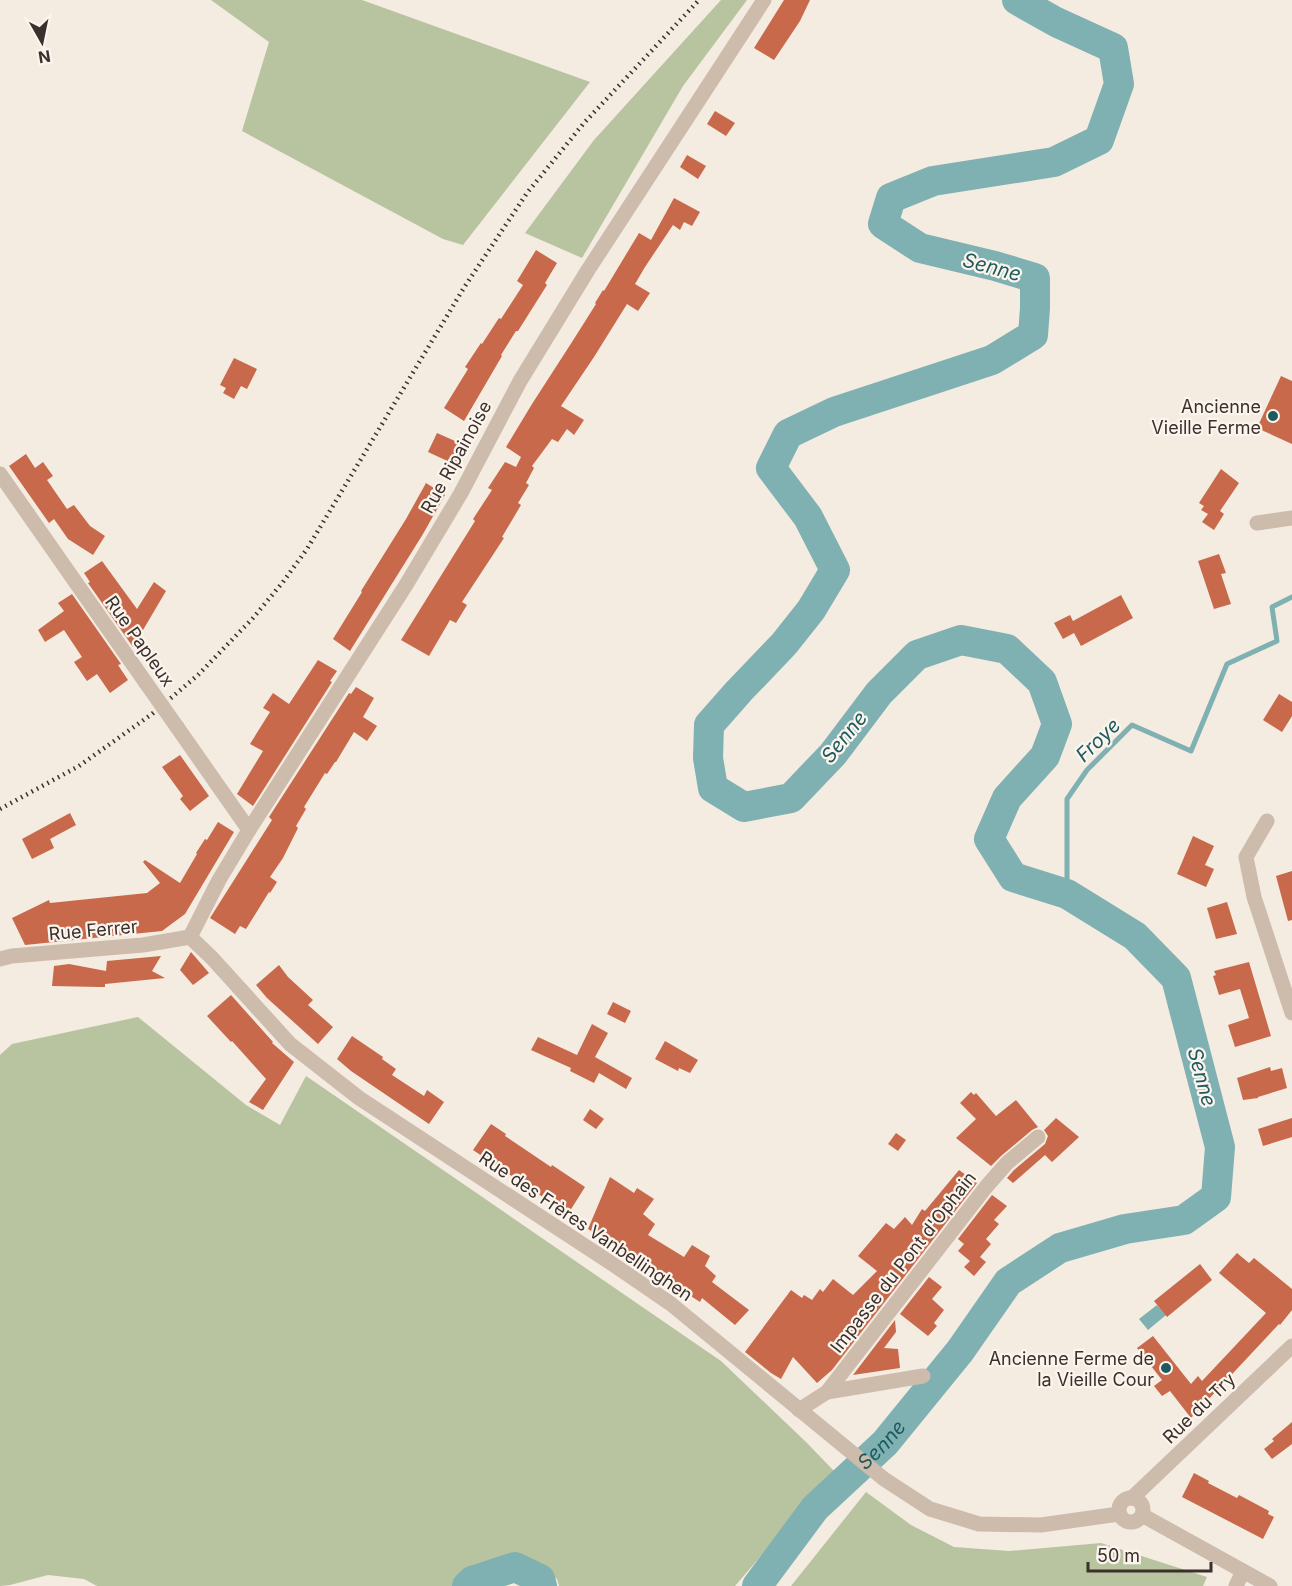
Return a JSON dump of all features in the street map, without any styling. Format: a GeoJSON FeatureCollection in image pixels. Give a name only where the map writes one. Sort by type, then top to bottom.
{"type":"FeatureCollection","features":[{"type":"Feature","properties":{"kind":"street","name":"Rue Ripainoise"},"geometry":{"type":"LineString","coordinates":[[190,937],[219,880],[249,830],[406,585],[460,493],[520,381],[588,270],[764,0]]}},
{"type":"Feature","properties":{"kind":"street","name":"Rue Papleux"},"geometry":{"type":"LineString","coordinates":[[0,474],[249,830]]}},
{"type":"Feature","properties":{"kind":"street"},"geometry":{"type":"LineString","coordinates":[[1257,523],[1292,518]]}},
{"type":"Feature","properties":{"kind":"street"},"geometry":{"type":"LineString","coordinates":[[1267,821],[1246,857],[1254,897],[1292,1012]]}},
{"type":"Feature","properties":{"kind":"street","name":"Rue Ferrer"},"geometry":{"type":"LineString","coordinates":[[0,958],[142,945],[190,937]]}},
{"type":"Feature","properties":{"kind":"street","name":"Rue des Frères Vanbellinghen"},"geometry":{"type":"LineString","coordinates":[[190,937],[290,1044],[350,1092],[661,1298],[884,1479],[930,1509],[979,1524],[1041,1525],[1119,1514],[1131,1522],[1142,1515],[1270,1586]]}},
{"type":"Feature","properties":{"kind":"street","name":"Impasse du Pont d'Ophain"},"geometry":{"type":"LineString","coordinates":[[799,1410],[827,1392],[986,1187],[1007,1163],[1038,1137]]}},
{"type":"Feature","properties":{"kind":"street","name":"Rue du Try"},"geometry":{"type":"LineString","coordinates":[[1132,1497],[1292,1346]]}},
{"type":"Feature","properties":{"kind":"street"},"geometry":{"type":"LineString","coordinates":[[827,1392],[923,1376]]}},
{"type":"Feature","properties":{"kind":"street"},"geometry":{"type":"LineString","coordinates":[[1119,1514],[1121,1502],[1132,1497],[1139,1500],[1143,1510],[1142,1515]]}},
{"type":"Feature","properties":{"kind":"street"},"geometry":{"type":"LineString","coordinates":[[1236,1586],[1243,1572]]}},
{"type":"Feature","properties":{"kind":"green space"},"geometry":{"type":"Polygon","coordinates":[[[211,0],[362,0],[590,82],[463,245],[443,239],[242,131],[269,42],[211,0]]]}},
{"type":"Feature","properties":{"kind":"green space"},"geometry":{"type":"Polygon","coordinates":[[[721,0],[747,0],[683,86],[582,258],[525,233],[594,140],[721,0]]]}},
{"type":"Feature","properties":{"kind":"green space"},"geometry":{"type":"Polygon","coordinates":[[[138,1017],[246,1105],[280,1125],[306,1076],[721,1361],[834,1471],[735,1586],[559,1586],[557,1579],[536,1565],[489,1560],[463,1586],[97,1586],[84,1579],[48,1575],[0,1586],[0,1055],[12,1044],[138,1017]]]}},
{"type":"Feature","properties":{"kind":"green space"},"geometry":{"type":"Polygon","coordinates":[[[866,1492],[911,1525],[954,1547],[1009,1551],[1101,1543],[1207,1577],[1203,1586],[791,1586],[866,1492]]]}},
{"type":"Feature","properties":{"kind":"water"},"geometry":{"type":"Polygon","coordinates":[[[1157,1305],[1166,1315],[1148,1330],[1139,1319],[1157,1305]]]}},
{"type":"Feature","properties":{"kind":"building"},"geometry":{"type":"Polygon","coordinates":[[[784,0],[810,0],[800,21],[774,60],[754,48],[784,0]]]}},
{"type":"Feature","properties":{"kind":"building"},"geometry":{"type":"Polygon","coordinates":[[[715,111],[735,123],[726,136],[707,124],[715,111]]]}},
{"type":"Feature","properties":{"kind":"building"},"geometry":{"type":"Polygon","coordinates":[[[687,155],[706,166],[698,179],[680,167],[687,155]]]}},
{"type":"Feature","properties":{"kind":"building"},"geometry":{"type":"Polygon","coordinates":[[[674,198],[700,212],[692,226],[684,222],[680,230],[673,225],[635,284],[650,293],[638,311],[627,304],[561,406],[584,420],[574,435],[567,429],[558,442],[552,439],[532,466],[534,468],[526,483],[529,485],[518,503],[521,505],[502,537],[504,538],[462,602],[467,605],[456,623],[450,620],[429,656],[401,640],[475,521],[473,519],[492,490],[488,488],[505,462],[516,467],[521,457],[506,447],[532,404],[639,233],[651,240],[674,198]]]}},
{"type":"Feature","properties":{"kind":"building"},"geometry":{"type":"Polygon","coordinates":[[[536,250],[557,263],[545,283],[547,285],[501,355],[464,421],[444,408],[468,369],[465,367],[523,285],[517,281],[536,250]]]}},
{"type":"Feature","properties":{"kind":"building"},"geometry":{"type":"Polygon","coordinates":[[[234,358],[257,369],[247,389],[241,386],[234,399],[223,393],[226,388],[220,385],[234,358]]]}},
{"type":"Feature","properties":{"kind":"building","name":"Ancienne Vieille Ferme"},"geometry":{"type":"Polygon","coordinates":[[[1281,376],[1292,381],[1292,444],[1257,428],[1281,376]]]}},
{"type":"Feature","properties":{"kind":"building"},"geometry":{"type":"Polygon","coordinates":[[[437,433],[464,445],[456,465],[428,452],[437,433]]]}},
{"type":"Feature","properties":{"kind":"building"},"geometry":{"type":"Polygon","coordinates":[[[26,454],[35,468],[43,462],[53,476],[47,480],[67,509],[74,505],[90,526],[105,536],[93,555],[68,539],[54,519],[49,523],[9,466],[26,454]]]}},
{"type":"Feature","properties":{"kind":"building"},"geometry":{"type":"Polygon","coordinates":[[[1221,469],[1239,483],[1220,511],[1224,514],[1214,530],[1202,522],[1208,514],[1201,510],[1204,506],[1199,503],[1221,469]]]}},
{"type":"Feature","properties":{"kind":"building"},"geometry":{"type":"Polygon","coordinates":[[[426,483],[445,495],[350,651],[333,639],[426,483]]]}},
{"type":"Feature","properties":{"kind":"building"},"geometry":{"type":"Polygon","coordinates":[[[1219,554],[1226,573],[1221,574],[1231,604],[1214,609],[1198,561],[1219,554]]]}},
{"type":"Feature","properties":{"kind":"building"},"geometry":{"type":"Polygon","coordinates":[[[102,561],[137,609],[154,582],[166,591],[133,647],[88,583],[90,582],[84,573],[102,561]]]}},
{"type":"Feature","properties":{"kind":"building"},"geometry":{"type":"Polygon","coordinates":[[[72,594],[121,664],[118,665],[128,680],[110,693],[97,674],[87,681],[74,662],[82,657],[64,630],[45,642],[38,630],[64,611],[58,603],[72,594]]]}},
{"type":"Feature","properties":{"kind":"building"},"geometry":{"type":"Polygon","coordinates":[[[1121,595],[1133,618],[1081,646],[1074,633],[1063,639],[1054,623],[1070,615],[1073,621],[1121,595]]]}},
{"type":"Feature","properties":{"kind":"building"},"geometry":{"type":"Polygon","coordinates":[[[318,660],[337,671],[253,806],[237,794],[263,751],[250,744],[270,712],[263,708],[273,693],[289,704],[318,660]]]}},
{"type":"Feature","properties":{"kind":"building"},"geometry":{"type":"Polygon","coordinates":[[[356,687],[374,698],[363,717],[377,726],[367,741],[354,732],[336,762],[327,774],[325,773],[304,807],[306,809],[296,826],[298,828],[283,858],[270,877],[277,882],[246,929],[240,926],[235,934],[210,918],[272,820],[269,817],[349,693],[351,694],[356,687]]]}},
{"type":"Feature","properties":{"kind":"building"},"geometry":{"type":"Polygon","coordinates":[[[1279,694],[1292,702],[1292,716],[1282,732],[1263,720],[1279,694]]]}},
{"type":"Feature","properties":{"kind":"building"},"geometry":{"type":"Polygon","coordinates":[[[180,755],[209,796],[190,811],[180,799],[183,796],[162,767],[180,755]]]}},
{"type":"Feature","properties":{"kind":"building"},"geometry":{"type":"Polygon","coordinates":[[[70,813],[76,825],[50,839],[54,848],[32,859],[22,839],[70,813]]]}},
{"type":"Feature","properties":{"kind":"building"},"geometry":{"type":"Polygon","coordinates":[[[218,822],[234,832],[185,914],[162,931],[25,945],[12,918],[49,900],[50,903],[147,893],[160,883],[143,862],[145,860],[180,883],[196,853],[218,822]]]}},
{"type":"Feature","properties":{"kind":"building"},"geometry":{"type":"Polygon","coordinates":[[[1193,836],[1214,846],[1205,865],[1214,869],[1206,887],[1177,874],[1193,836]]]}},
{"type":"Feature","properties":{"kind":"building"},"geometry":{"type":"Polygon","coordinates":[[[1292,871],[1292,920],[1288,921],[1276,876],[1292,871]]]}},
{"type":"Feature","properties":{"kind":"building"},"geometry":{"type":"Polygon","coordinates":[[[1227,902],[1237,934],[1216,939],[1207,908],[1227,902]]]}},
{"type":"Feature","properties":{"kind":"building"},"geometry":{"type":"Polygon","coordinates":[[[191,952],[209,973],[193,985],[180,970],[191,952]]]}},
{"type":"Feature","properties":{"kind":"building"},"geometry":{"type":"Polygon","coordinates":[[[161,956],[152,971],[165,978],[105,984],[105,987],[52,986],[54,966],[69,964],[106,971],[107,961],[161,956]]]}},
{"type":"Feature","properties":{"kind":"building"},"geometry":{"type":"Polygon","coordinates":[[[1249,962],[1271,1036],[1235,1047],[1228,1025],[1249,1018],[1240,989],[1219,995],[1213,976],[1216,975],[1214,971],[1249,962]]]}},
{"type":"Feature","properties":{"kind":"building"},"geometry":{"type":"Polygon","coordinates":[[[279,965],[288,977],[313,1000],[308,1005],[333,1027],[318,1044],[267,998],[256,985],[279,965]]]}},
{"type":"Feature","properties":{"kind":"building"},"geometry":{"type":"Polygon","coordinates":[[[231,995],[272,1043],[294,1062],[263,1110],[249,1102],[266,1079],[207,1016],[231,995]]]}},
{"type":"Feature","properties":{"kind":"building"},"geometry":{"type":"Polygon","coordinates":[[[613,1002],[631,1011],[625,1023],[607,1014],[613,1002]]]}},
{"type":"Feature","properties":{"kind":"building"},"geometry":{"type":"Polygon","coordinates":[[[592,1024],[608,1033],[595,1057],[632,1078],[626,1089],[599,1073],[594,1083],[570,1071],[571,1068],[531,1050],[538,1037],[577,1055],[592,1024]]]}},
{"type":"Feature","properties":{"kind":"building"},"geometry":{"type":"Polygon","coordinates":[[[352,1036],[383,1057],[382,1059],[396,1069],[392,1075],[424,1096],[427,1090],[444,1102],[429,1124],[337,1059],[352,1036]]]}},
{"type":"Feature","properties":{"kind":"building"},"geometry":{"type":"Polygon","coordinates":[[[665,1041],[698,1060],[690,1073],[679,1068],[678,1071],[655,1059],[665,1041]]]}},
{"type":"Feature","properties":{"kind":"building"},"geometry":{"type":"Polygon","coordinates":[[[1270,1067],[1271,1071],[1282,1068],[1287,1088],[1258,1098],[1243,1100],[1237,1078],[1270,1067]]]}},
{"type":"Feature","properties":{"kind":"building"},"geometry":{"type":"Polygon","coordinates":[[[971,1092],[974,1095],[976,1093],[996,1116],[1016,1100],[1038,1127],[991,1166],[956,1138],[976,1119],[960,1103],[971,1092]]]}},
{"type":"Feature","properties":{"kind":"building"},"geometry":{"type":"Polygon","coordinates":[[[590,1109],[604,1119],[596,1129],[583,1120],[590,1109]]]}},
{"type":"Feature","properties":{"kind":"building"},"geometry":{"type":"Polygon","coordinates":[[[1056,1118],[1079,1137],[1052,1162],[1045,1155],[1013,1183],[1007,1178],[1045,1144],[1048,1136],[1044,1130],[1056,1118]]]}},
{"type":"Feature","properties":{"kind":"building"},"geometry":{"type":"Polygon","coordinates":[[[1292,1118],[1292,1137],[1263,1146],[1258,1129],[1292,1118]]]}},
{"type":"Feature","properties":{"kind":"building"},"geometry":{"type":"Polygon","coordinates":[[[491,1124],[551,1167],[552,1165],[585,1187],[568,1214],[473,1150],[491,1124]]]}},
{"type":"Feature","properties":{"kind":"building"},"geometry":{"type":"Polygon","coordinates":[[[896,1133],[906,1140],[898,1151],[888,1144],[896,1133]]]}},
{"type":"Feature","properties":{"kind":"building"},"geometry":{"type":"Polygon","coordinates":[[[959,1170],[977,1183],[832,1370],[817,1383],[793,1357],[781,1379],[745,1352],[791,1290],[802,1298],[804,1295],[812,1300],[820,1289],[823,1292],[833,1279],[853,1295],[877,1271],[858,1256],[886,1223],[894,1229],[905,1217],[912,1225],[922,1209],[925,1211],[959,1170]]]}},
{"type":"Feature","properties":{"kind":"building"},"geometry":{"type":"Polygon","coordinates":[[[610,1177],[634,1193],[637,1188],[654,1199],[643,1214],[655,1224],[648,1235],[684,1257],[692,1245],[710,1256],[705,1266],[716,1276],[712,1282],[749,1310],[735,1325],[702,1298],[700,1302],[588,1229],[610,1177]]]}},
{"type":"Feature","properties":{"kind":"building"},"geometry":{"type":"Polygon","coordinates":[[[992,1195],[1007,1206],[994,1220],[999,1224],[986,1239],[991,1244],[980,1257],[986,1262],[974,1276],[964,1267],[970,1261],[958,1251],[964,1244],[958,1239],[992,1195]]]}},
{"type":"Feature","properties":{"kind":"building"},"geometry":{"type":"Polygon","coordinates":[[[1237,1253],[1249,1263],[1254,1258],[1292,1289],[1292,1310],[1191,1418],[1170,1391],[1162,1396],[1154,1386],[1162,1380],[1137,1348],[1153,1336],[1191,1384],[1198,1376],[1202,1381],[1266,1313],[1219,1273],[1237,1253]]]}},
{"type":"Feature","properties":{"kind":"building"},"geometry":{"type":"Polygon","coordinates":[[[1200,1264],[1212,1280],[1167,1317],[1154,1301],[1200,1264]]]}},
{"type":"Feature","properties":{"kind":"building"},"geometry":{"type":"Polygon","coordinates":[[[929,1277],[942,1287],[932,1299],[944,1310],[934,1323],[937,1326],[928,1336],[900,1314],[929,1277]]]}},
{"type":"Feature","properties":{"kind":"building"},"geometry":{"type":"Polygon","coordinates":[[[895,1320],[896,1332],[884,1348],[898,1349],[900,1368],[853,1375],[895,1320]]]}},
{"type":"Feature","properties":{"kind":"building"},"geometry":{"type":"Polygon","coordinates":[[[1292,1422],[1292,1444],[1272,1459],[1264,1449],[1292,1422]]]}},
{"type":"Feature","properties":{"kind":"building"},"geometry":{"type":"Polygon","coordinates":[[[1194,1473],[1237,1498],[1239,1495],[1269,1511],[1268,1514],[1274,1517],[1263,1539],[1182,1497],[1194,1473]]]}},
{"type":"Feature","properties":{"kind":"waterway","name":"Senne"},"geometry":{"type":"LineString","coordinates":[[757,1586],[815,1508],[885,1443],[960,1351],[1008,1282],[1060,1248],[1125,1229],[1184,1220],[1216,1197],[1220,1147],[1176,978],[1135,936],[1067,894],[1013,877],[989,839],[1007,798],[1045,756],[1057,724],[1042,682],[1007,649],[961,640],[917,655],[879,693],[833,754],[791,798],[744,807],[713,788],[708,758],[709,725],[784,644],[811,610],[835,570],[808,517],[771,468],[788,434],[834,412],[992,360],[1033,335],[1035,278],[920,248],[883,224],[891,198],[933,181],[1054,162],[1099,140],[1119,84],[1113,48],[1056,22],[1017,0]]}},
{"type":"Feature","properties":{"kind":"waterway","name":"Froye"},"geometry":{"type":"LineString","coordinates":[[1067,894],[1067,799],[1087,770],[1132,725],[1191,751],[1227,664],[1277,641],[1272,607],[1292,597]]}},
{"type":"Feature","properties":{"kind":"waterway","name":"Senne"},"geometry":{"type":"LineString","coordinates":[[467,1586],[472,1581],[515,1567],[540,1579],[542,1586]]}},
{"type":"Feature","properties":{"kind":"railway"},"geometry":{"type":"LineString","coordinates":[[0,809],[79,766],[152,714],[198,675],[253,618],[307,549],[465,286],[527,193],[584,123],[699,0]]}},
{"type":"Feature","properties":{"kind":"place","name":"Ancienne Vieille Ferme"},"geometry":{"type":"Point","coordinates":[1273,416]}},
{"type":"Feature","properties":{"kind":"place","name":"Ancienne Ferme de la Vieille Cour"},"geometry":{"type":"Point","coordinates":[1166,1368]}}]}
